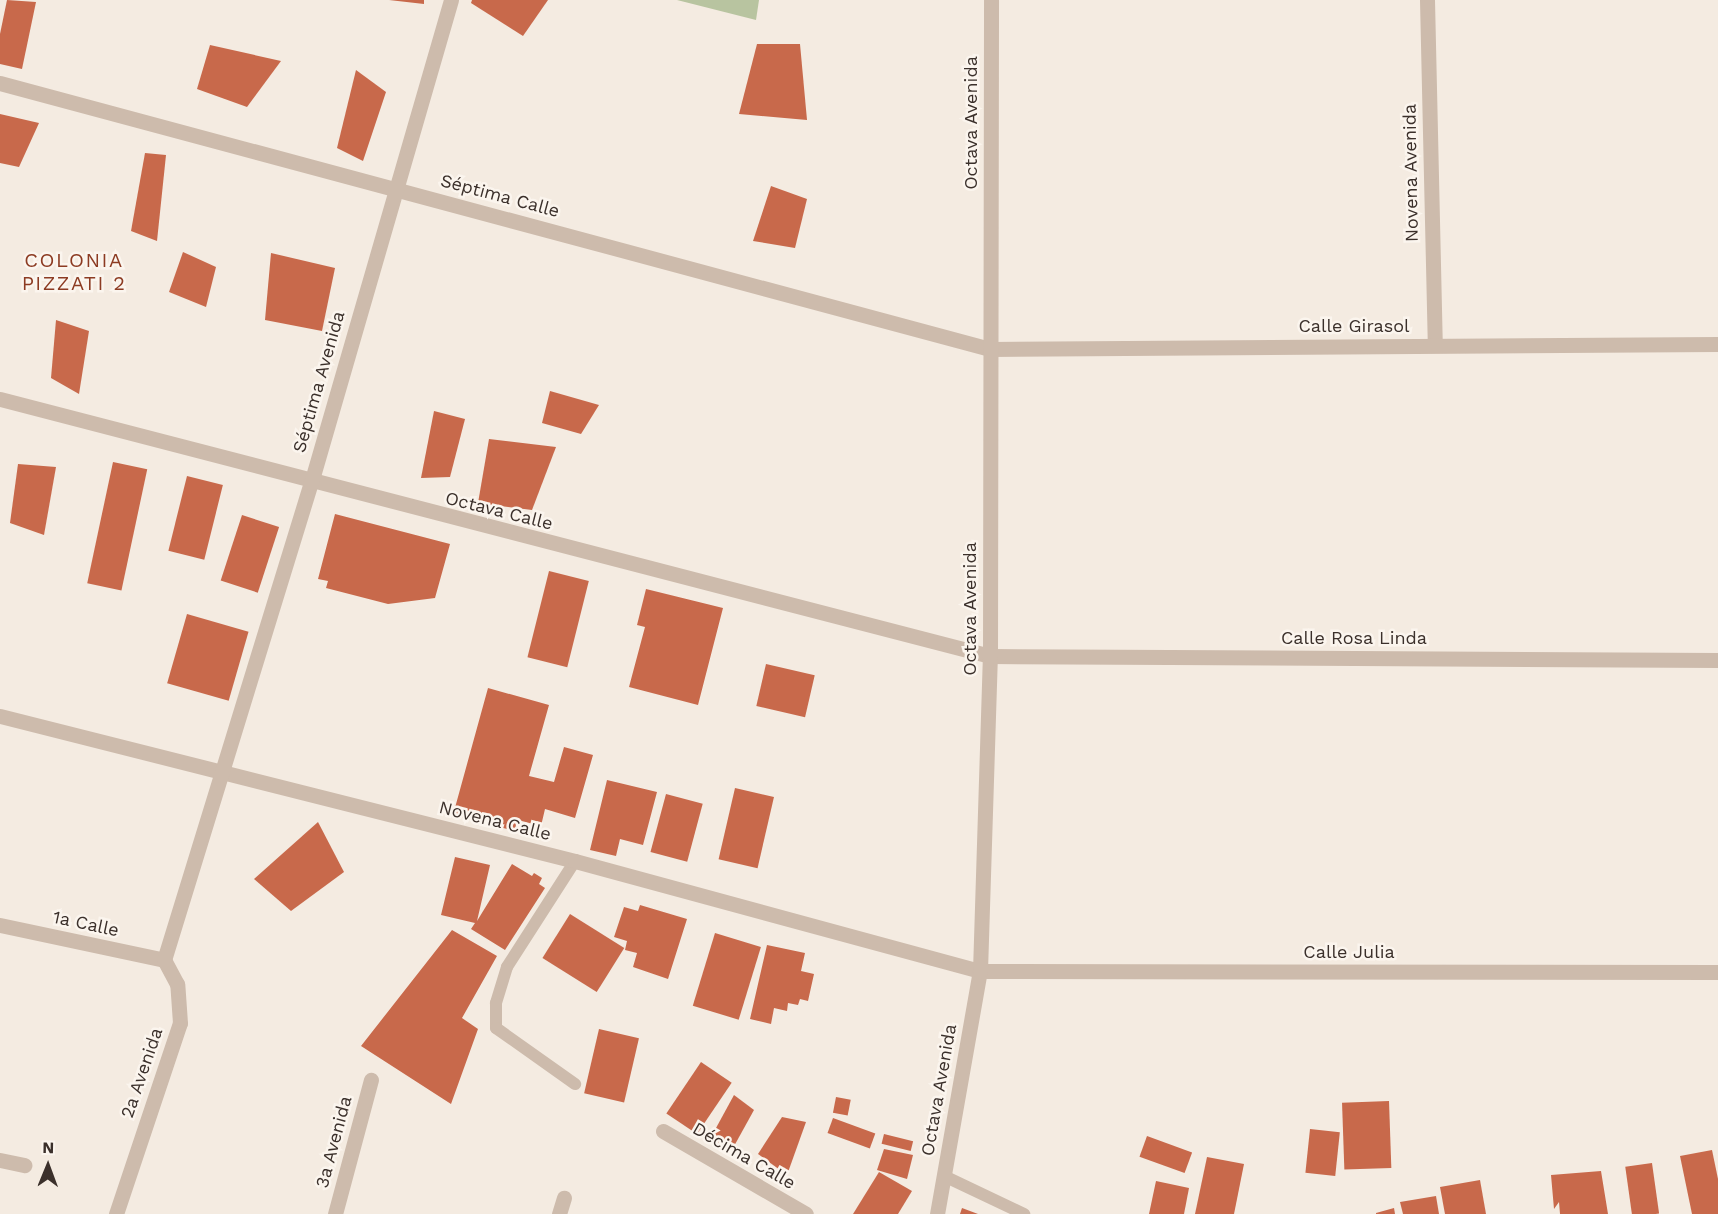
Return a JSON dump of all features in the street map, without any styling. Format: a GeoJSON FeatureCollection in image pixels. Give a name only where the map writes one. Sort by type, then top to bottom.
{"type":"FeatureCollection","features":[{"type":"Feature","properties":{"kind":"street","name":"Séptima Avenida"},"geometry":{"type":"LineString","coordinates":[[220,773],[311,483],[393,188],[451,0]]}},
{"type":"Feature","properties":{"kind":"street","name":"Octava Avenida"},"geometry":{"type":"LineString","coordinates":[[937,1214],[980,971],[990,656],[991,0]]}},
{"type":"Feature","properties":{"kind":"street","name":"Novena Avenida"},"geometry":{"type":"LineString","coordinates":[[1427,0],[1435,345]]}},
{"type":"Feature","properties":{"kind":"street","name":"Séptima Calle"},"geometry":{"type":"LineString","coordinates":[[0,83],[990,349]]}},
{"type":"Feature","properties":{"kind":"street","name":"Calle Girasol"},"geometry":{"type":"LineString","coordinates":[[990,349],[1718,344]]}},
{"type":"Feature","properties":{"kind":"street","name":"Octava Calle"},"geometry":{"type":"LineString","coordinates":[[0,399],[311,483],[990,656]]}},
{"type":"Feature","properties":{"kind":"street","name":"Calle Rosa Linda"},"geometry":{"type":"LineString","coordinates":[[990,656],[1718,660]]}},
{"type":"Feature","properties":{"kind":"street","name":"Novena Calle"},"geometry":{"type":"LineString","coordinates":[[0,716],[575,861],[980,971]]}},
{"type":"Feature","properties":{"kind":"street"},"geometry":{"type":"LineString","coordinates":[[164,960],[220,773]]}},
{"type":"Feature","properties":{"kind":"street","name":"1a Calle"},"geometry":{"type":"LineString","coordinates":[[0,926],[164,960]]}},
{"type":"Feature","properties":{"kind":"street","name":"2a Avenida"},"geometry":{"type":"LineString","coordinates":[[116,1214],[180,1023],[177,984],[164,960]]}},
{"type":"Feature","properties":{"kind":"street","name":"Calle Julia"},"geometry":{"type":"LineString","coordinates":[[980,971],[1718,972]]}},
{"type":"Feature","properties":{"kind":"street","name":"3a Avenida"},"geometry":{"type":"LineString","coordinates":[[335,1214],[371,1080]]}},
{"type":"Feature","properties":{"kind":"street","name":"Décima Calle"},"geometry":{"type":"LineString","coordinates":[[663,1131],[806,1214]]}},
{"type":"Feature","properties":{"kind":"street"},"geometry":{"type":"LineString","coordinates":[[0,1161],[24,1165]]}},
{"type":"Feature","properties":{"kind":"street"},"geometry":{"type":"LineString","coordinates":[[559,1214],[564,1198]]}},
{"type":"Feature","properties":{"kind":"lane"},"geometry":{"type":"LineString","coordinates":[[575,861],[507,967],[496,1003],[496,1028],[575,1084]]}},
{"type":"Feature","properties":{"kind":"lane"},"geometry":{"type":"LineString","coordinates":[[944,1176],[1024,1214]]}},
{"type":"Feature","properties":{"kind":"green space"},"geometry":{"type":"Polygon","coordinates":[[[677,0],[759,0],[756,20],[677,0]]]}},
{"type":"Feature","properties":{"kind":"building"},"geometry":{"type":"Polygon","coordinates":[[[7,0],[36,2],[22,69],[0,64],[0,34],[7,0]]]}},
{"type":"Feature","properties":{"kind":"building"},"geometry":{"type":"Polygon","coordinates":[[[389,0],[424,0],[424,4],[389,0]]]}},
{"type":"Feature","properties":{"kind":"building"},"geometry":{"type":"Polygon","coordinates":[[[472,0],[548,0],[523,36],[471,3],[472,0]]]}},
{"type":"Feature","properties":{"kind":"building"},"geometry":{"type":"Polygon","coordinates":[[[757,44],[800,44],[807,120],[739,114],[757,44]]]}},
{"type":"Feature","properties":{"kind":"building"},"geometry":{"type":"Polygon","coordinates":[[[210,45],[281,61],[247,107],[197,89],[210,45]]]}},
{"type":"Feature","properties":{"kind":"building"},"geometry":{"type":"Polygon","coordinates":[[[356,70],[386,92],[363,161],[337,148],[356,70]]]}},
{"type":"Feature","properties":{"kind":"building"},"geometry":{"type":"Polygon","coordinates":[[[0,114],[39,123],[19,167],[0,163],[0,114]]]}},
{"type":"Feature","properties":{"kind":"building"},"geometry":{"type":"Polygon","coordinates":[[[145,153],[166,155],[157,241],[131,231],[145,153]]]}},
{"type":"Feature","properties":{"kind":"building"},"geometry":{"type":"Polygon","coordinates":[[[771,186],[807,199],[795,248],[753,241],[771,186]]]}},
{"type":"Feature","properties":{"kind":"building"},"geometry":{"type":"Polygon","coordinates":[[[183,252],[216,267],[206,307],[169,292],[183,252]]]}},
{"type":"Feature","properties":{"kind":"building"},"geometry":{"type":"Polygon","coordinates":[[[271,253],[335,268],[322,331],[265,320],[271,253]]]}},
{"type":"Feature","properties":{"kind":"building"},"geometry":{"type":"Polygon","coordinates":[[[56,320],[89,331],[79,394],[51,378],[56,320]]]}},
{"type":"Feature","properties":{"kind":"building"},"geometry":{"type":"Polygon","coordinates":[[[550,391],[599,405],[581,434],[542,423],[550,391]]]}},
{"type":"Feature","properties":{"kind":"building"},"geometry":{"type":"Polygon","coordinates":[[[434,411],[465,419],[450,477],[421,478],[434,411]]]}},
{"type":"Feature","properties":{"kind":"building"},"geometry":{"type":"Polygon","coordinates":[[[489,439],[556,447],[532,510],[478,503],[489,439]]]}},
{"type":"Feature","properties":{"kind":"building"},"geometry":{"type":"Polygon","coordinates":[[[113,462],[147,469],[121,591],[87,583],[113,462]]]}},
{"type":"Feature","properties":{"kind":"building"},"geometry":{"type":"Polygon","coordinates":[[[18,464],[56,467],[44,535],[10,523],[18,464]]]}},
{"type":"Feature","properties":{"kind":"building"},"geometry":{"type":"Polygon","coordinates":[[[187,476],[223,485],[204,560],[168,551],[187,476]]]}},
{"type":"Feature","properties":{"kind":"building"},"geometry":{"type":"Polygon","coordinates":[[[335,514],[450,544],[435,598],[388,604],[326,588],[328,581],[318,579],[335,514]]]}},
{"type":"Feature","properties":{"kind":"building"},"geometry":{"type":"Polygon","coordinates":[[[242,515],[279,527],[258,593],[221,581],[242,515]]]}},
{"type":"Feature","properties":{"kind":"building"},"geometry":{"type":"Polygon","coordinates":[[[549,571],[589,581],[567,667],[527,657],[549,571]]]}},
{"type":"Feature","properties":{"kind":"building"},"geometry":{"type":"Polygon","coordinates":[[[646,589],[723,608],[698,705],[629,687],[645,627],[637,625],[646,589]]]}},
{"type":"Feature","properties":{"kind":"building"},"geometry":{"type":"Polygon","coordinates":[[[187,614],[249,632],[229,701],[167,683],[187,614]]]}},
{"type":"Feature","properties":{"kind":"building"},"geometry":{"type":"Polygon","coordinates":[[[766,664],[815,675],[805,717],[756,706],[766,664]]]}},
{"type":"Feature","properties":{"kind":"building"},"geometry":{"type":"Polygon","coordinates":[[[488,688],[549,705],[529,776],[554,782],[564,747],[593,755],[575,818],[545,809],[541,826],[518,820],[515,831],[453,815],[488,688]]]}},
{"type":"Feature","properties":{"kind":"building"},"geometry":{"type":"Polygon","coordinates":[[[607,780],[657,792],[643,845],[620,839],[616,856],[590,850],[607,780]]]}},
{"type":"Feature","properties":{"kind":"building"},"geometry":{"type":"Polygon","coordinates":[[[735,788],[774,797],[758,868],[719,859],[735,788]]]}},
{"type":"Feature","properties":{"kind":"building"},"geometry":{"type":"Polygon","coordinates":[[[666,794],[703,804],[687,862],[650,852],[666,794]]]}},
{"type":"Feature","properties":{"kind":"building"},"geometry":{"type":"Polygon","coordinates":[[[318,822],[344,872],[291,911],[254,879],[318,822]]]}},
{"type":"Feature","properties":{"kind":"building"},"geometry":{"type":"Polygon","coordinates":[[[455,857],[490,865],[477,921],[512,864],[532,876],[534,873],[542,878],[539,884],[545,888],[505,950],[471,929],[475,923],[441,915],[455,857]]]}},
{"type":"Feature","properties":{"kind":"building"},"geometry":{"type":"Polygon","coordinates":[[[640,905],[687,919],[668,979],[633,967],[637,953],[625,950],[627,941],[614,937],[624,907],[638,911],[640,905]]]}},
{"type":"Feature","properties":{"kind":"building"},"geometry":{"type":"Polygon","coordinates":[[[570,914],[624,948],[597,992],[542,958],[570,914]]]}},
{"type":"Feature","properties":{"kind":"building"},"geometry":{"type":"Polygon","coordinates":[[[452,930],[497,956],[462,1018],[478,1029],[451,1104],[361,1046],[452,930]]]}},
{"type":"Feature","properties":{"kind":"building"},"geometry":{"type":"Polygon","coordinates":[[[715,933],[761,947],[739,1020],[693,1006],[715,933]]]}},
{"type":"Feature","properties":{"kind":"building"},"geometry":{"type":"Polygon","coordinates":[[[767,945],[805,953],[801,971],[814,974],[808,1001],[800,999],[798,1005],[788,1003],[787,1011],[774,1008],[771,1024],[750,1019],[767,945]]]}},
{"type":"Feature","properties":{"kind":"building"},"geometry":{"type":"Polygon","coordinates":[[[599,1029],[639,1038],[624,1103],[584,1093],[599,1029]]]}},
{"type":"Feature","properties":{"kind":"building"},"geometry":{"type":"Polygon","coordinates":[[[701,1062],[732,1083],[697,1134],[666,1113],[701,1062]]]}},
{"type":"Feature","properties":{"kind":"building"},"geometry":{"type":"Polygon","coordinates":[[[734,1095],[754,1110],[733,1148],[710,1139],[734,1095]]]}},
{"type":"Feature","properties":{"kind":"building"},"geometry":{"type":"Polygon","coordinates":[[[836,1097],[851,1100],[848,1116],[833,1113],[836,1097]]]}},
{"type":"Feature","properties":{"kind":"building"},"geometry":{"type":"Polygon","coordinates":[[[1389,1101],[1391,1168],[1344,1170],[1342,1103],[1389,1101]]]}},
{"type":"Feature","properties":{"kind":"building"},"geometry":{"type":"Polygon","coordinates":[[[782,1117],[806,1122],[787,1175],[758,1154],[782,1117]]]}},
{"type":"Feature","properties":{"kind":"building"},"geometry":{"type":"Polygon","coordinates":[[[833,1118],[875,1133],[870,1148],[828,1133],[833,1118]]]}},
{"type":"Feature","properties":{"kind":"building"},"geometry":{"type":"Polygon","coordinates":[[[1310,1129],[1340,1132],[1335,1176],[1305,1173],[1310,1129]]]}},
{"type":"Feature","properties":{"kind":"building"},"geometry":{"type":"Polygon","coordinates":[[[884,1134],[913,1141],[911,1151],[882,1144],[884,1134]]]}},
{"type":"Feature","properties":{"kind":"building"},"geometry":{"type":"Polygon","coordinates":[[[1147,1136],[1192,1152],[1185,1173],[1139,1157],[1147,1136]]]}},
{"type":"Feature","properties":{"kind":"building"},"geometry":{"type":"Polygon","coordinates":[[[884,1149],[913,1155],[907,1179],[877,1170],[884,1149]]]}},
{"type":"Feature","properties":{"kind":"building"},"geometry":{"type":"Polygon","coordinates":[[[1712,1150],[1718,1179],[1718,1214],[1692,1214],[1680,1156],[1712,1150]]]}},
{"type":"Feature","properties":{"kind":"building"},"geometry":{"type":"Polygon","coordinates":[[[1207,1157],[1244,1164],[1234,1214],[1195,1214],[1207,1157]]]}},
{"type":"Feature","properties":{"kind":"building"},"geometry":{"type":"Polygon","coordinates":[[[1652,1163],[1659,1214],[1632,1214],[1625,1167],[1652,1163]]]}},
{"type":"Feature","properties":{"kind":"building"},"geometry":{"type":"Polygon","coordinates":[[[1601,1171],[1608,1214],[1560,1214],[1559,1202],[1554,1209],[1551,1175],[1601,1171]]]}},
{"type":"Feature","properties":{"kind":"building"},"geometry":{"type":"Polygon","coordinates":[[[879,1172],[912,1191],[898,1214],[853,1214],[879,1172]]]}},
{"type":"Feature","properties":{"kind":"building"},"geometry":{"type":"Polygon","coordinates":[[[1480,1180],[1486,1214],[1445,1214],[1440,1187],[1480,1180]]]}},
{"type":"Feature","properties":{"kind":"building"},"geometry":{"type":"Polygon","coordinates":[[[1156,1181],[1189,1188],[1184,1214],[1149,1214],[1156,1181]]]}},
{"type":"Feature","properties":{"kind":"building"},"geometry":{"type":"Polygon","coordinates":[[[1436,1196],[1439,1214],[1403,1214],[1400,1202],[1436,1196]]]}},
{"type":"Feature","properties":{"kind":"building"},"geometry":{"type":"Polygon","coordinates":[[[962,1208],[978,1214],[960,1214],[962,1208]]]}},
{"type":"Feature","properties":{"kind":"building"},"geometry":{"type":"Polygon","coordinates":[[[1394,1208],[1395,1214],[1376,1214],[1376,1213],[1394,1208]]]}},
{"type":"Feature","properties":{"kind":"district","name":"COLONIA PIZZATI 2"},"geometry":{"type":"Point","coordinates":[74,272]}}]}
